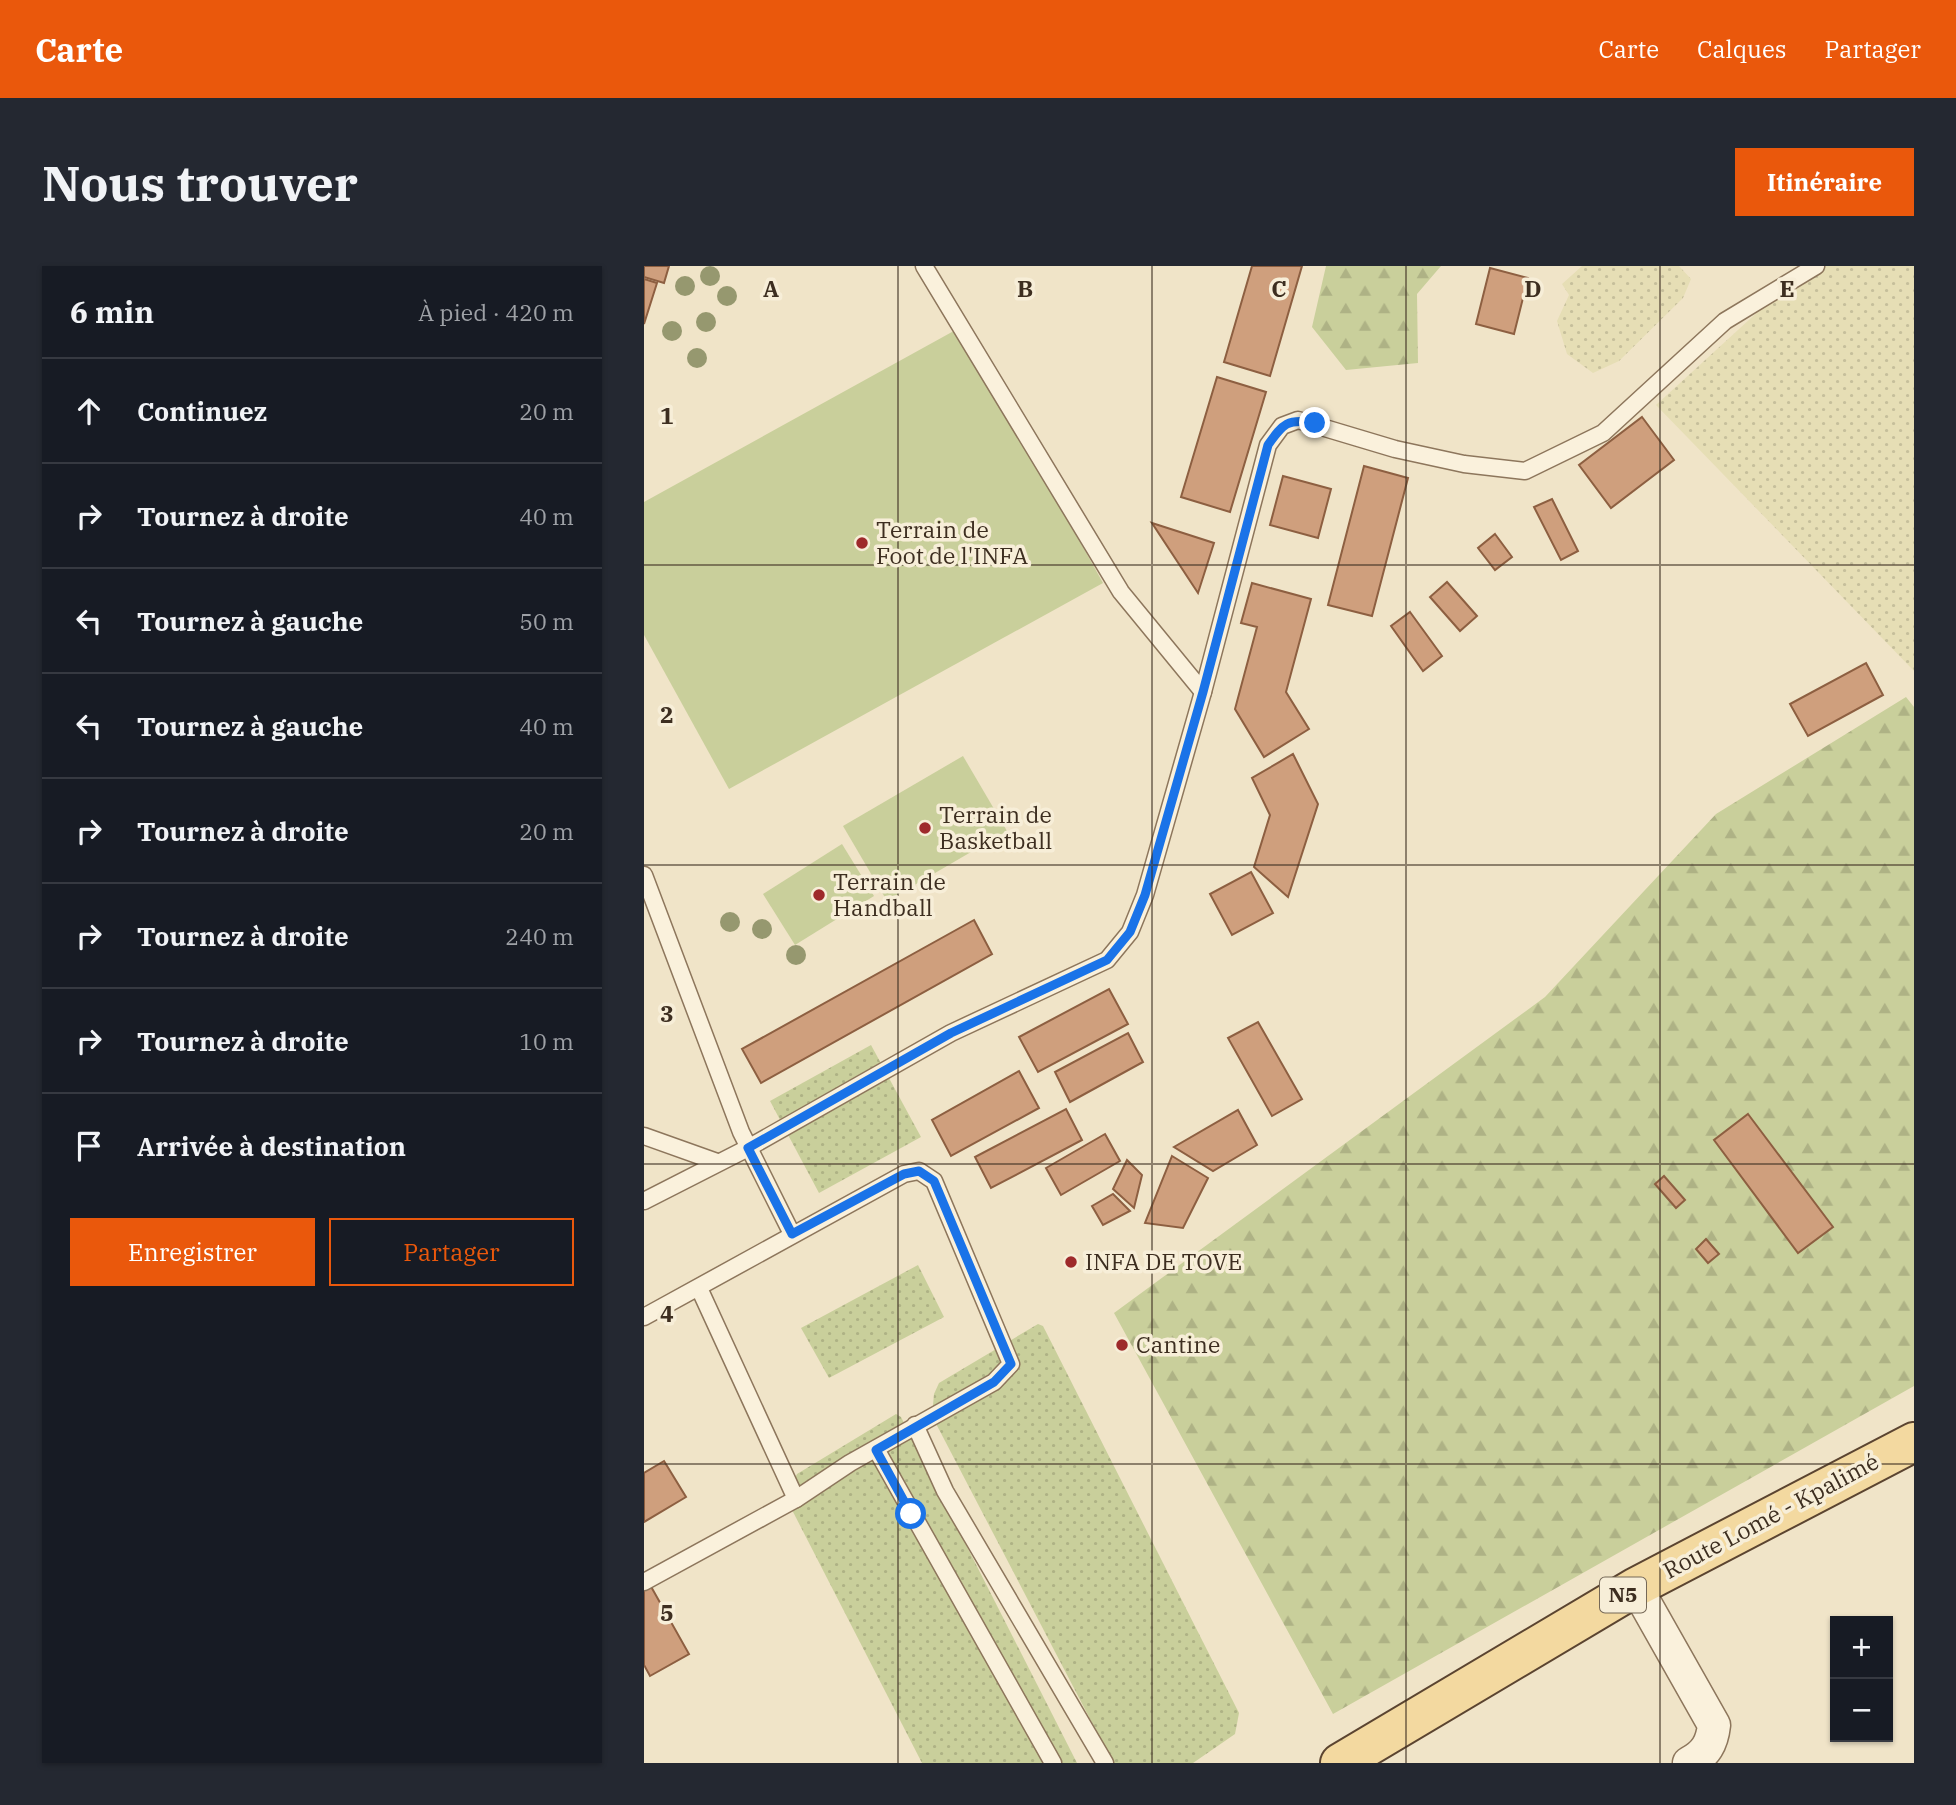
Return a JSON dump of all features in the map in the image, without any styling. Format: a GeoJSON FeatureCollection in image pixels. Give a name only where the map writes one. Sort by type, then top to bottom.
{"type":"FeatureCollection","features":[{"type":"Feature","properties":{"kind":"main road","name":"Route Lomé - Kpalimé"},"geometry":{"type":"LineString","coordinates":[[1340,1763],[1636,1587],[1914,1442]]}},
{"type":"Feature","properties":{"kind":"street"},"geometry":{"type":"LineString","coordinates":[[1636,1587],[1714,1725],[1712,1742],[1698,1758],[1689,1763]]}},
{"type":"Feature","properties":{"kind":"lane"},"geometry":{"type":"LineString","coordinates":[[924,266],[1121,592],[1203,692]]}},
{"type":"Feature","properties":{"kind":"lane"},"geometry":{"type":"LineString","coordinates":[[644,1201],[748,1148],[951,1033],[1107,960],[1130,932],[1145,895],[1203,692],[1268,445],[1282,426],[1297,420],[1315,423],[1395,449],[1464,464],[1525,471],[1603,433],[1725,321],[1816,266]]}},
{"type":"Feature","properties":{"kind":"lane"},"geometry":{"type":"LineString","coordinates":[[644,875],[748,1148],[792,1234]]}},
{"type":"Feature","properties":{"kind":"lane"},"geometry":{"type":"LineString","coordinates":[[644,1136],[717,1162]]}},
{"type":"Feature","properties":{"kind":"lane"},"geometry":{"type":"LineString","coordinates":[[644,1317],[904,1174],[919,1171],[934,1181],[1011,1364],[994,1382],[915,1425],[796,1499],[644,1582]]}},
{"type":"Feature","properties":{"kind":"lane"},"geometry":{"type":"LineString","coordinates":[[699,1288],[796,1499]]}},
{"type":"Feature","properties":{"kind":"lane"},"geometry":{"type":"LineString","coordinates":[[915,1425],[945,1491],[1105,1763]]}},
{"type":"Feature","properties":{"kind":"lane"},"geometry":{"type":"LineString","coordinates":[[876,1450],[1053,1763]]}},
{"type":"Feature","properties":{"kind":"shaded area"},"geometry":{"type":"Polygon","coordinates":[[[1582,266],[1679,266],[1691,279],[1683,298],[1619,361],[1593,373],[1567,354],[1557,321],[1569,295],[1562,284],[1582,266]]]}},
{"type":"Feature","properties":{"kind":"shaded area"},"geometry":{"type":"Polygon","coordinates":[[[1808,266],[1914,266],[1914,671],[1656,405],[1808,266]]]}},
{"type":"Feature","properties":{"kind":"green space"},"geometry":{"type":"Polygon","coordinates":[[[1326,266],[1441,266],[1417,294],[1418,363],[1346,370],[1312,327],[1326,266]]]}},
{"type":"Feature","properties":{"kind":"green space","name":"Terrain de Foot de l'INFA"},"geometry":{"type":"Polygon","coordinates":[[[961,327],[1103,583],[729,789],[644,635],[644,502],[961,327]]]}},
{"type":"Feature","properties":{"kind":"green space"},"geometry":{"type":"Polygon","coordinates":[[[1906,697],[1914,707],[1914,1386],[1333,1714],[1114,1313],[1545,997],[1716,814],[1906,697]]]}},
{"type":"Feature","properties":{"kind":"green space","name":"Terrain de Basketball"},"geometry":{"type":"Polygon","coordinates":[[[963,756],[1007,831],[887,901],[843,826],[963,756]]]}},
{"type":"Feature","properties":{"kind":"green space","name":"Terrain de Handball"},"geometry":{"type":"Polygon","coordinates":[[[842,844],[874,896],[795,945],[763,894],[842,844]]]}},
{"type":"Feature","properties":{"kind":"green space"},"geometry":{"type":"Polygon","coordinates":[[[871,1045],[921,1137],[819,1193],[770,1101],[871,1045]]]}},
{"type":"Feature","properties":{"kind":"green space"},"geometry":{"type":"Polygon","coordinates":[[[918,1265],[944,1317],[829,1378],[801,1328],[918,1265]]]}},
{"type":"Feature","properties":{"kind":"green space"},"geometry":{"type":"Polygon","coordinates":[[[1038,1324],[1043,1326],[1239,1713],[1235,1734],[1193,1763],[1113,1763],[932,1416],[934,1394],[939,1383],[1038,1324]]]}},
{"type":"Feature","properties":{"kind":"green space"},"geometry":{"type":"Polygon","coordinates":[[[896,1414],[901,1417],[1077,1763],[922,1763],[790,1506],[792,1484],[797,1474],[896,1414]]]}},
{"type":"Feature","properties":{"kind":"building"},"geometry":{"type":"Polygon","coordinates":[[[644,266],[669,266],[664,283],[644,277],[644,266]]]}},
{"type":"Feature","properties":{"kind":"building"},"geometry":{"type":"Polygon","coordinates":[[[1252,266],[1302,266],[1270,376],[1224,362],[1252,266]]]}},
{"type":"Feature","properties":{"kind":"building"},"geometry":{"type":"Polygon","coordinates":[[[1490,268],[1528,278],[1514,334],[1476,324],[1490,268]]]}},
{"type":"Feature","properties":{"kind":"building"},"geometry":{"type":"Polygon","coordinates":[[[644,279],[657,283],[644,324],[644,279]]]}},
{"type":"Feature","properties":{"kind":"building"},"geometry":{"type":"Polygon","coordinates":[[[1217,377],[1266,392],[1230,512],[1181,497],[1217,377]]]}},
{"type":"Feature","properties":{"kind":"building"},"geometry":{"type":"Polygon","coordinates":[[[1642,417],[1674,460],[1611,508],[1579,465],[1642,417]]]}},
{"type":"Feature","properties":{"kind":"building"},"geometry":{"type":"Polygon","coordinates":[[[1364,466],[1408,478],[1372,616],[1328,605],[1364,466]]]}},
{"type":"Feature","properties":{"kind":"building"},"geometry":{"type":"Polygon","coordinates":[[[1283,476],[1331,489],[1318,538],[1270,525],[1283,476]]]}},
{"type":"Feature","properties":{"kind":"building"},"geometry":{"type":"Polygon","coordinates":[[[1552,499],[1578,551],[1561,560],[1534,507],[1552,499]]]}},
{"type":"Feature","properties":{"kind":"building"},"geometry":{"type":"Polygon","coordinates":[[[1152,523],[1214,543],[1198,593],[1152,523]]]}},
{"type":"Feature","properties":{"kind":"building"},"geometry":{"type":"Polygon","coordinates":[[[1495,534],[1512,557],[1495,570],[1478,548],[1495,534]]]}},
{"type":"Feature","properties":{"kind":"building"},"geometry":{"type":"Polygon","coordinates":[[[1447,582],[1477,616],[1460,631],[1430,597],[1447,582]]]}},
{"type":"Feature","properties":{"kind":"building"},"geometry":{"type":"Polygon","coordinates":[[[1252,583],[1311,599],[1286,692],[1309,729],[1264,757],[1235,709],[1257,627],[1241,623],[1252,583]]]}},
{"type":"Feature","properties":{"kind":"building"},"geometry":{"type":"Polygon","coordinates":[[[1410,612],[1442,656],[1423,671],[1391,626],[1410,612]]]}},
{"type":"Feature","properties":{"kind":"building"},"geometry":{"type":"Polygon","coordinates":[[[1866,663],[1883,695],[1808,736],[1790,704],[1866,663]]]}},
{"type":"Feature","properties":{"kind":"building"},"geometry":{"type":"Polygon","coordinates":[[[1293,754],[1318,804],[1288,897],[1254,867],[1270,815],[1252,778],[1293,754]]]}},
{"type":"Feature","properties":{"kind":"building"},"geometry":{"type":"Polygon","coordinates":[[[1251,872],[1273,913],[1232,935],[1210,894],[1251,872]]]}},
{"type":"Feature","properties":{"kind":"building"},"geometry":{"type":"Polygon","coordinates":[[[974,920],[992,954],[761,1083],[742,1049],[974,920]]]}},
{"type":"Feature","properties":{"kind":"building"},"geometry":{"type":"Polygon","coordinates":[[[1109,989],[1128,1024],[1038,1072],[1019,1037],[1109,989]]]}},
{"type":"Feature","properties":{"kind":"building"},"geometry":{"type":"Polygon","coordinates":[[[1258,1022],[1302,1099],[1272,1116],[1228,1038],[1258,1022]]]}},
{"type":"Feature","properties":{"kind":"building"},"geometry":{"type":"Polygon","coordinates":[[[1128,1033],[1143,1062],[1070,1102],[1055,1072],[1128,1033]]]}},
{"type":"Feature","properties":{"kind":"building"},"geometry":{"type":"Polygon","coordinates":[[[1019,1071],[1039,1108],[951,1156],[932,1120],[1019,1071]]]}},
{"type":"Feature","properties":{"kind":"building"},"geometry":{"type":"Polygon","coordinates":[[[1066,1109],[1082,1140],[991,1188],[975,1157],[1066,1109]]]}},
{"type":"Feature","properties":{"kind":"building"},"geometry":{"type":"Polygon","coordinates":[[[1238,1110],[1257,1145],[1213,1171],[1174,1147],[1238,1110]]]}},
{"type":"Feature","properties":{"kind":"building"},"geometry":{"type":"Polygon","coordinates":[[[1748,1114],[1833,1227],[1798,1253],[1714,1140],[1748,1114]]]}},
{"type":"Feature","properties":{"kind":"building"},"geometry":{"type":"Polygon","coordinates":[[[1105,1134],[1120,1161],[1061,1195],[1046,1168],[1105,1134]]]}},
{"type":"Feature","properties":{"kind":"building"},"geometry":{"type":"Polygon","coordinates":[[[1172,1156],[1208,1178],[1183,1228],[1145,1223],[1172,1156]]]}},
{"type":"Feature","properties":{"kind":"building"},"geometry":{"type":"Polygon","coordinates":[[[1127,1160],[1142,1175],[1134,1208],[1113,1189],[1127,1160]]]}},
{"type":"Feature","properties":{"kind":"building"},"geometry":{"type":"Polygon","coordinates":[[[1664,1176],[1685,1200],[1676,1208],[1655,1184],[1664,1176]]]}},
{"type":"Feature","properties":{"kind":"building"},"geometry":{"type":"Polygon","coordinates":[[[1113,1194],[1130,1211],[1103,1225],[1092,1206],[1113,1194]]]}},
{"type":"Feature","properties":{"kind":"building"},"geometry":{"type":"Polygon","coordinates":[[[1706,1239],[1719,1254],[1708,1263],[1696,1249],[1706,1239]]]}},
{"type":"Feature","properties":{"kind":"building"},"geometry":{"type":"Polygon","coordinates":[[[664,1461],[686,1497],[644,1522],[644,1473],[664,1461]]]}},
{"type":"Feature","properties":{"kind":"building"},"geometry":{"type":"Polygon","coordinates":[[[649,1583],[689,1654],[650,1676],[644,1665],[644,1586],[649,1583]]]}},
{"type":"Feature","properties":{"kind":"place","name":"Terrain de Foot de l'INFA"},"geometry":{"type":"Point","coordinates":[862,543]}},
{"type":"Feature","properties":{"kind":"place","name":"Terrain de Basketball"},"geometry":{"type":"Point","coordinates":[925,828]}},
{"type":"Feature","properties":{"kind":"place","name":"Terrain de Handball"},"geometry":{"type":"Point","coordinates":[819,895]}},
{"type":"Feature","properties":{"kind":"place","name":"INFA DE TOVE"},"geometry":{"type":"Point","coordinates":[1071,1262]}},
{"type":"Feature","properties":{"kind":"place","name":"Cantine"},"geometry":{"type":"Point","coordinates":[1122,1345]}},
{"type":"Feature","properties":{"kind":"route"},"geometry":{"type":"LineString","coordinates":[[911,1514],[876,1450],[915,1425],[994,1382],[1011,1364],[934,1181],[919,1171],[904,1174],[792,1234],[748,1148],[951,1033],[1107,960],[1130,932],[1145,895],[1203,692],[1268,445],[1282,426],[1297,420],[1315,423]]}}]}
